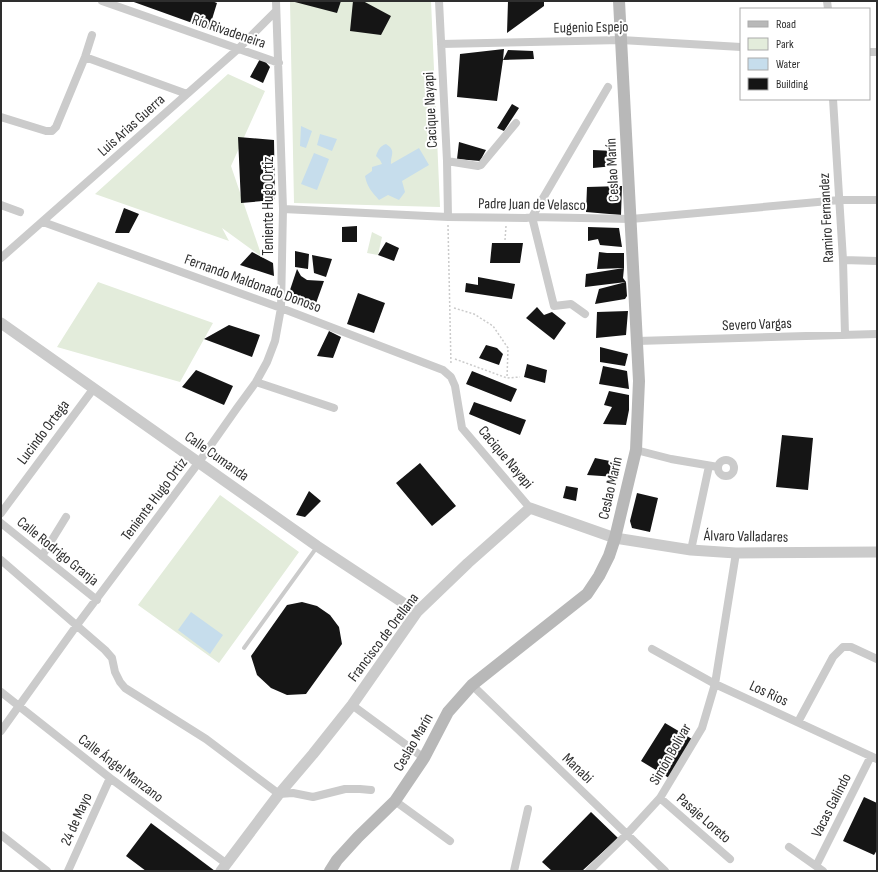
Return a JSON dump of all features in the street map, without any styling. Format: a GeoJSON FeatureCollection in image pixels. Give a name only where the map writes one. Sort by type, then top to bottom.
{"type":"FeatureCollection","features":[{"type":"Feature","properties":{"kind":"main road","name":"Ceslao Marín"},"geometry":{"type":"LineString","coordinates":[[330,871],[337,860],[395,801],[424,758],[448,712],[472,685],[587,594],[599,576],[609,556],[615,538],[636,450],[639,381],[619,1]]}},
{"type":"Feature","properties":{"kind":"street","name":"Río Rivadeneira"},"geometry":{"type":"LineString","coordinates":[[102,1],[279,63]]}},
{"type":"Feature","properties":{"kind":"street","name":"Teniente Hugo Ortiz"},"geometry":{"type":"LineString","coordinates":[[1,731],[256,382],[267,362],[275,341],[281,308],[283,209],[276,1]]}},
{"type":"Feature","properties":{"kind":"street","name":"Cacique Nayapi"},"geometry":{"type":"LineString","coordinates":[[439,1],[447,161],[448,217]]}},
{"type":"Feature","properties":{"kind":"street","name":"Luis Arias Guerra"},"geometry":{"type":"LineString","coordinates":[[1,258],[238,49],[276,11]]}},
{"type":"Feature","properties":{"kind":"street"},"geometry":{"type":"LineString","coordinates":[[1,117],[46,131],[52,131],[56,127],[85,57],[92,35]]}},
{"type":"Feature","properties":{"kind":"street","name":"Eugenio Espejo"},"geometry":{"type":"LineString","coordinates":[[441,44],[621,40],[740,47]]}},
{"type":"Feature","properties":{"kind":"street"},"geometry":{"type":"LineString","coordinates":[[85,57],[187,94]]}},
{"type":"Feature","properties":{"kind":"street"},"geometry":{"type":"LineString","coordinates":[[585,314],[571,304],[554,306],[532,217],[608,87]]}},
{"type":"Feature","properties":{"kind":"street","name":"Ramiro Fernandez"},"geometry":{"type":"LineString","coordinates":[[833,100],[840,200],[845,335]]}},
{"type":"Feature","properties":{"kind":"street"},"geometry":{"type":"LineString","coordinates":[[447,161],[478,166],[482,165],[516,123]]}},
{"type":"Feature","properties":{"kind":"street","name":"Padre Juan de Velasco"},"geometry":{"type":"LineString","coordinates":[[283,209],[448,217],[631,219],[840,200],[877,200]]}},
{"type":"Feature","properties":{"kind":"street"},"geometry":{"type":"LineString","coordinates":[[1,205],[20,212]]}},
{"type":"Feature","properties":{"kind":"street","name":"Fernando Maldonado Donoso"},"geometry":{"type":"LineString","coordinates":[[42,222],[281,308],[442,370],[452,377]]}},
{"type":"Feature","properties":{"kind":"street"},"geometry":{"type":"LineString","coordinates":[[843,260],[877,261]]}},
{"type":"Feature","properties":{"kind":"street","name":"Calle Cumanda"},"geometry":{"type":"LineString","coordinates":[[1,323],[317,546],[417,612]]}},
{"type":"Feature","properties":{"kind":"street","name":"Severo Vargas"},"geometry":{"type":"LineString","coordinates":[[637,341],[877,334]]}},
{"type":"Feature","properties":{"kind":"street","name":"Cacique Nayapi"},"geometry":{"type":"LineString","coordinates":[[452,377],[455,386],[462,428],[530,508]]}},
{"type":"Feature","properties":{"kind":"street"},"geometry":{"type":"LineString","coordinates":[[256,382],[334,408]]}},
{"type":"Feature","properties":{"kind":"street","name":"Lucindo Ortega"},"geometry":{"type":"LineString","coordinates":[[1,513],[94,388]]}},
{"type":"Feature","properties":{"kind":"street"},"geometry":{"type":"LineString","coordinates":[[636,450],[718,467]]}},
{"type":"Feature","properties":{"kind":"street"},"geometry":{"type":"LineString","coordinates":[[691,550],[709,466]]}},
{"type":"Feature","properties":{"kind":"street"},"geometry":{"type":"LineString","coordinates":[[530,508],[615,538]]}},
{"type":"Feature","properties":{"kind":"street","name":"Francisco de Orellana"},"geometry":{"type":"LineString","coordinates":[[224,867],[279,794],[352,705],[417,612],[468,563],[530,508]]}},
{"type":"Feature","properties":{"kind":"street"},"geometry":{"type":"LineString","coordinates":[[42,556],[66,518]]}},
{"type":"Feature","properties":{"kind":"street","name":"Calle Rodrigo Granja"},"geometry":{"type":"LineString","coordinates":[[1,524],[97,600]]}},
{"type":"Feature","properties":{"kind":"street","name":"Álvaro Valladares"},"geometry":{"type":"LineString","coordinates":[[615,538],[691,550],[736,553],[877,552]]}},
{"type":"Feature","properties":{"kind":"street","name":"Simón Bolívar"},"geometry":{"type":"LineString","coordinates":[[589,871],[627,834],[660,798],[702,728],[715,684],[736,553]]}},
{"type":"Feature","properties":{"kind":"street"},"geometry":{"type":"LineString","coordinates":[[1,560],[105,650],[112,658],[115,672],[125,688],[206,739],[279,794],[293,793],[313,797],[345,789],[371,790]]}},
{"type":"Feature","properties":{"kind":"street"},"geometry":{"type":"LineString","coordinates":[[798,722],[833,657],[843,647],[851,647],[877,659]]}},
{"type":"Feature","properties":{"kind":"street","name":"Los Rios"},"geometry":{"type":"LineString","coordinates":[[652,649],[715,684],[874,757]]}},
{"type":"Feature","properties":{"kind":"street","name":"Manabi"},"geometry":{"type":"LineString","coordinates":[[472,685],[665,871]]}},
{"type":"Feature","properties":{"kind":"street","name":"Calle Ángel Manzano"},"geometry":{"type":"LineString","coordinates":[[1,692],[18,707],[224,867]]}},
{"type":"Feature","properties":{"kind":"street"},"geometry":{"type":"LineString","coordinates":[[352,705],[424,758]]}},
{"type":"Feature","properties":{"kind":"street","name":"Vacas Galindo"},"geometry":{"type":"LineString","coordinates":[[819,868],[874,757]]}},
{"type":"Feature","properties":{"kind":"street","name":"24 de Mayo"},"geometry":{"type":"LineString","coordinates":[[68,871],[110,778]]}},
{"type":"Feature","properties":{"kind":"street","name":"Pasaje Loreto"},"geometry":{"type":"LineString","coordinates":[[660,798],[730,859]]}},
{"type":"Feature","properties":{"kind":"street"},"geometry":{"type":"LineString","coordinates":[[395,801],[450,841]]}},
{"type":"Feature","properties":{"kind":"street"},"geometry":{"type":"LineString","coordinates":[[514,871],[528,809]]}},
{"type":"Feature","properties":{"kind":"street"},"geometry":{"type":"LineString","coordinates":[[1,835],[47,871]]}},
{"type":"Feature","properties":{"kind":"street"},"geometry":{"type":"LineString","coordinates":[[789,847],[819,868]]}},
{"type":"Feature","properties":{"kind":"lane"},"geometry":{"type":"LineString","coordinates":[[244,648],[317,546]]}},
{"type":"Feature","properties":{"kind":"path"},"geometry":{"type":"LineString","coordinates":[[448,217],[452,377]]}},
{"type":"Feature","properties":{"kind":"path"},"geometry":{"type":"LineString","coordinates":[[505,240],[507,218]]}},
{"type":"Feature","properties":{"kind":"path"},"geometry":{"type":"LineString","coordinates":[[454,308],[474,314],[492,326],[508,348],[507,378]]}},
{"type":"Feature","properties":{"kind":"path"},"geometry":{"type":"LineString","coordinates":[[455,359],[507,378],[520,377]]}},
{"type":"Feature","properties":{"kind":"green space"},"geometry":{"type":"Polygon","coordinates":[[[290,1],[431,1],[440,207],[294,203],[290,1]]]}},
{"type":"Feature","properties":{"kind":"green space"},"geometry":{"type":"Polygon","coordinates":[[[228,74],[265,91],[231,166],[262,257],[222,228],[229,241],[95,194],[228,74]]]}},
{"type":"Feature","properties":{"kind":"green space"},"geometry":{"type":"Polygon","coordinates":[[[372,232],[382,237],[378,255],[367,253],[372,232]]]}},
{"type":"Feature","properties":{"kind":"green space"},"geometry":{"type":"Polygon","coordinates":[[[98,282],[213,323],[180,382],[57,347],[98,282]]]}},
{"type":"Feature","properties":{"kind":"green space"},"geometry":{"type":"Polygon","coordinates":[[[220,495],[299,552],[219,663],[138,605],[220,495]]]}},
{"type":"Feature","properties":{"kind":"water"},"geometry":{"type":"Polygon","coordinates":[[[301,126],[312,131],[306,148],[300,146],[301,126]]]}},
{"type":"Feature","properties":{"kind":"water"},"geometry":{"type":"Polygon","coordinates":[[[320,134],[337,139],[332,151],[317,145],[320,134]]]}},
{"type":"Feature","properties":{"kind":"water"},"geometry":{"type":"Polygon","coordinates":[[[386,144],[392,151],[391,164],[419,148],[429,165],[402,181],[405,192],[399,200],[388,195],[379,200],[370,189],[365,176],[372,171],[372,167],[382,164],[376,156],[380,148],[386,144]]]}},
{"type":"Feature","properties":{"kind":"water"},"geometry":{"type":"Polygon","coordinates":[[[314,153],[329,159],[317,190],[301,184],[314,153]]]}},
{"type":"Feature","properties":{"kind":"water"},"geometry":{"type":"Polygon","coordinates":[[[191,612],[223,635],[210,654],[178,630],[191,612]]]}},
{"type":"Feature","properties":{"kind":"building"},"geometry":{"type":"Polygon","coordinates":[[[131,1],[212,1],[217,3],[209,29],[131,1]]]}},
{"type":"Feature","properties":{"kind":"building"},"geometry":{"type":"Polygon","coordinates":[[[291,1],[341,1],[337,13],[291,1]]]}},
{"type":"Feature","properties":{"kind":"building"},"geometry":{"type":"Polygon","coordinates":[[[353,1],[363,1],[391,16],[381,35],[350,31],[353,1]]]}},
{"type":"Feature","properties":{"kind":"building"},"geometry":{"type":"Polygon","coordinates":[[[508,1],[544,1],[544,6],[507,33],[508,1]]]}},
{"type":"Feature","properties":{"kind":"building"},"geometry":{"type":"Polygon","coordinates":[[[504,49],[497,101],[457,97],[460,54],[504,49]]]}},
{"type":"Feature","properties":{"kind":"building"},"geometry":{"type":"Polygon","coordinates":[[[508,50],[533,51],[534,59],[503,60],[508,50]]]}},
{"type":"Feature","properties":{"kind":"building"},"geometry":{"type":"Polygon","coordinates":[[[261,57],[270,67],[263,83],[250,77],[261,57]]]}},
{"type":"Feature","properties":{"kind":"building"},"geometry":{"type":"Polygon","coordinates":[[[512,104],[519,108],[504,131],[497,128],[512,104]]]}},
{"type":"Feature","properties":{"kind":"building"},"geometry":{"type":"Polygon","coordinates":[[[238,137],[274,140],[275,200],[241,203],[238,137]]]}},
{"type":"Feature","properties":{"kind":"building"},"geometry":{"type":"Polygon","coordinates":[[[459,142],[486,150],[480,161],[457,159],[459,142]]]}},
{"type":"Feature","properties":{"kind":"building"},"geometry":{"type":"Polygon","coordinates":[[[593,150],[613,151],[614,166],[593,168],[593,150]]]}},
{"type":"Feature","properties":{"kind":"building"},"geometry":{"type":"Polygon","coordinates":[[[622,186],[621,215],[586,212],[587,187],[622,186]]]}},
{"type":"Feature","properties":{"kind":"building"},"geometry":{"type":"Polygon","coordinates":[[[124,208],[139,214],[129,233],[115,233],[124,208]]]}},
{"type":"Feature","properties":{"kind":"building"},"geometry":{"type":"Polygon","coordinates":[[[357,226],[357,242],[342,242],[342,227],[357,226]]]}},
{"type":"Feature","properties":{"kind":"building"},"geometry":{"type":"Polygon","coordinates":[[[588,227],[619,228],[622,247],[600,245],[598,239],[588,241],[588,227]]]}},
{"type":"Feature","properties":{"kind":"building"},"geometry":{"type":"Polygon","coordinates":[[[386,242],[399,248],[394,261],[378,255],[386,242]]]}},
{"type":"Feature","properties":{"kind":"building"},"geometry":{"type":"Polygon","coordinates":[[[492,243],[523,243],[520,263],[490,263],[492,243]]]}},
{"type":"Feature","properties":{"kind":"building"},"geometry":{"type":"Polygon","coordinates":[[[295,251],[309,254],[308,269],[295,267],[295,251]]]}},
{"type":"Feature","properties":{"kind":"building"},"geometry":{"type":"Polygon","coordinates":[[[252,252],[273,263],[274,276],[240,265],[252,252]]]}},
{"type":"Feature","properties":{"kind":"building"},"geometry":{"type":"Polygon","coordinates":[[[599,252],[624,253],[624,268],[597,269],[599,252]]]}},
{"type":"Feature","properties":{"kind":"building"},"geometry":{"type":"Polygon","coordinates":[[[312,255],[332,259],[326,277],[314,273],[312,255]]]}},
{"type":"Feature","properties":{"kind":"building"},"geometry":{"type":"Polygon","coordinates":[[[624,268],[623,278],[626,282],[585,287],[586,274],[624,268]]]}},
{"type":"Feature","properties":{"kind":"building"},"geometry":{"type":"Polygon","coordinates":[[[297,269],[301,276],[307,280],[324,281],[315,306],[287,299],[297,269]]]}},
{"type":"Feature","properties":{"kind":"building"},"geometry":{"type":"Polygon","coordinates":[[[478,277],[515,284],[512,299],[465,292],[466,283],[478,285],[478,277]]]}},
{"type":"Feature","properties":{"kind":"building"},"geometry":{"type":"Polygon","coordinates":[[[626,282],[627,296],[625,299],[595,304],[599,289],[626,282]]]}},
{"type":"Feature","properties":{"kind":"building"},"geometry":{"type":"Polygon","coordinates":[[[358,293],[385,303],[374,333],[347,324],[358,293]]]}},
{"type":"Feature","properties":{"kind":"building"},"geometry":{"type":"Polygon","coordinates":[[[537,307],[544,315],[552,312],[566,323],[554,340],[526,318],[537,307]]]}},
{"type":"Feature","properties":{"kind":"building"},"geometry":{"type":"Polygon","coordinates":[[[628,311],[626,335],[596,338],[597,312],[628,311]]]}},
{"type":"Feature","properties":{"kind":"building"},"geometry":{"type":"Polygon","coordinates":[[[229,325],[260,335],[252,357],[204,339],[229,325]]]}},
{"type":"Feature","properties":{"kind":"building"},"geometry":{"type":"Polygon","coordinates":[[[329,331],[341,337],[333,358],[317,356],[329,331]]]}},
{"type":"Feature","properties":{"kind":"building"},"geometry":{"type":"Polygon","coordinates":[[[486,345],[497,348],[503,354],[499,365],[479,358],[486,345]]]}},
{"type":"Feature","properties":{"kind":"building"},"geometry":{"type":"Polygon","coordinates":[[[600,347],[628,354],[625,366],[600,362],[600,347]]]}},
{"type":"Feature","properties":{"kind":"building"},"geometry":{"type":"Polygon","coordinates":[[[527,364],[547,370],[545,383],[524,377],[527,364]]]}},
{"type":"Feature","properties":{"kind":"building"},"geometry":{"type":"Polygon","coordinates":[[[603,366],[627,371],[629,389],[599,384],[603,366]]]}},
{"type":"Feature","properties":{"kind":"building"},"geometry":{"type":"Polygon","coordinates":[[[196,370],[233,386],[224,405],[182,387],[196,370]]]}},
{"type":"Feature","properties":{"kind":"building"},"geometry":{"type":"Polygon","coordinates":[[[472,371],[517,389],[511,402],[466,384],[472,371]]]}},
{"type":"Feature","properties":{"kind":"building"},"geometry":{"type":"Polygon","coordinates":[[[609,391],[629,395],[629,410],[626,425],[603,424],[612,407],[604,405],[609,391]]]}},
{"type":"Feature","properties":{"kind":"building"},"geometry":{"type":"Polygon","coordinates":[[[474,402],[526,420],[520,435],[469,414],[474,402]]]}},
{"type":"Feature","properties":{"kind":"building"},"geometry":{"type":"Polygon","coordinates":[[[782,435],[813,438],[808,490],[776,487],[782,435]]]}},
{"type":"Feature","properties":{"kind":"building"},"geometry":{"type":"Polygon","coordinates":[[[595,458],[620,463],[616,477],[587,475],[595,458]]]}},
{"type":"Feature","properties":{"kind":"building"},"geometry":{"type":"Polygon","coordinates":[[[420,463],[456,506],[432,526],[396,483],[420,463]]]}},
{"type":"Feature","properties":{"kind":"building"},"geometry":{"type":"Polygon","coordinates":[[[566,486],[578,488],[576,501],[563,498],[566,486]]]}},
{"type":"Feature","properties":{"kind":"building"},"geometry":{"type":"Polygon","coordinates":[[[309,491],[321,501],[305,517],[296,515],[309,491]]]}},
{"type":"Feature","properties":{"kind":"building"},"geometry":{"type":"Polygon","coordinates":[[[637,493],[658,498],[650,532],[632,528],[630,521],[637,493]]]}},
{"type":"Feature","properties":{"kind":"building"},"geometry":{"type":"Polygon","coordinates":[[[302,602],[317,606],[330,615],[339,627],[342,644],[306,694],[287,695],[271,688],[257,675],[251,656],[287,605],[302,602]]]}},
{"type":"Feature","properties":{"kind":"building"},"geometry":{"type":"Polygon","coordinates":[[[665,723],[692,739],[669,778],[641,761],[665,723]]]}},
{"type":"Feature","properties":{"kind":"building"},"geometry":{"type":"Polygon","coordinates":[[[864,797],[877,803],[877,850],[874,855],[843,841],[864,797]]]}},
{"type":"Feature","properties":{"kind":"building"},"geometry":{"type":"Polygon","coordinates":[[[591,812],[618,838],[582,871],[552,871],[542,862],[591,812]]]}},
{"type":"Feature","properties":{"kind":"building"},"geometry":{"type":"Polygon","coordinates":[[[151,823],[215,871],[146,871],[126,856],[151,823]]]}}]}
